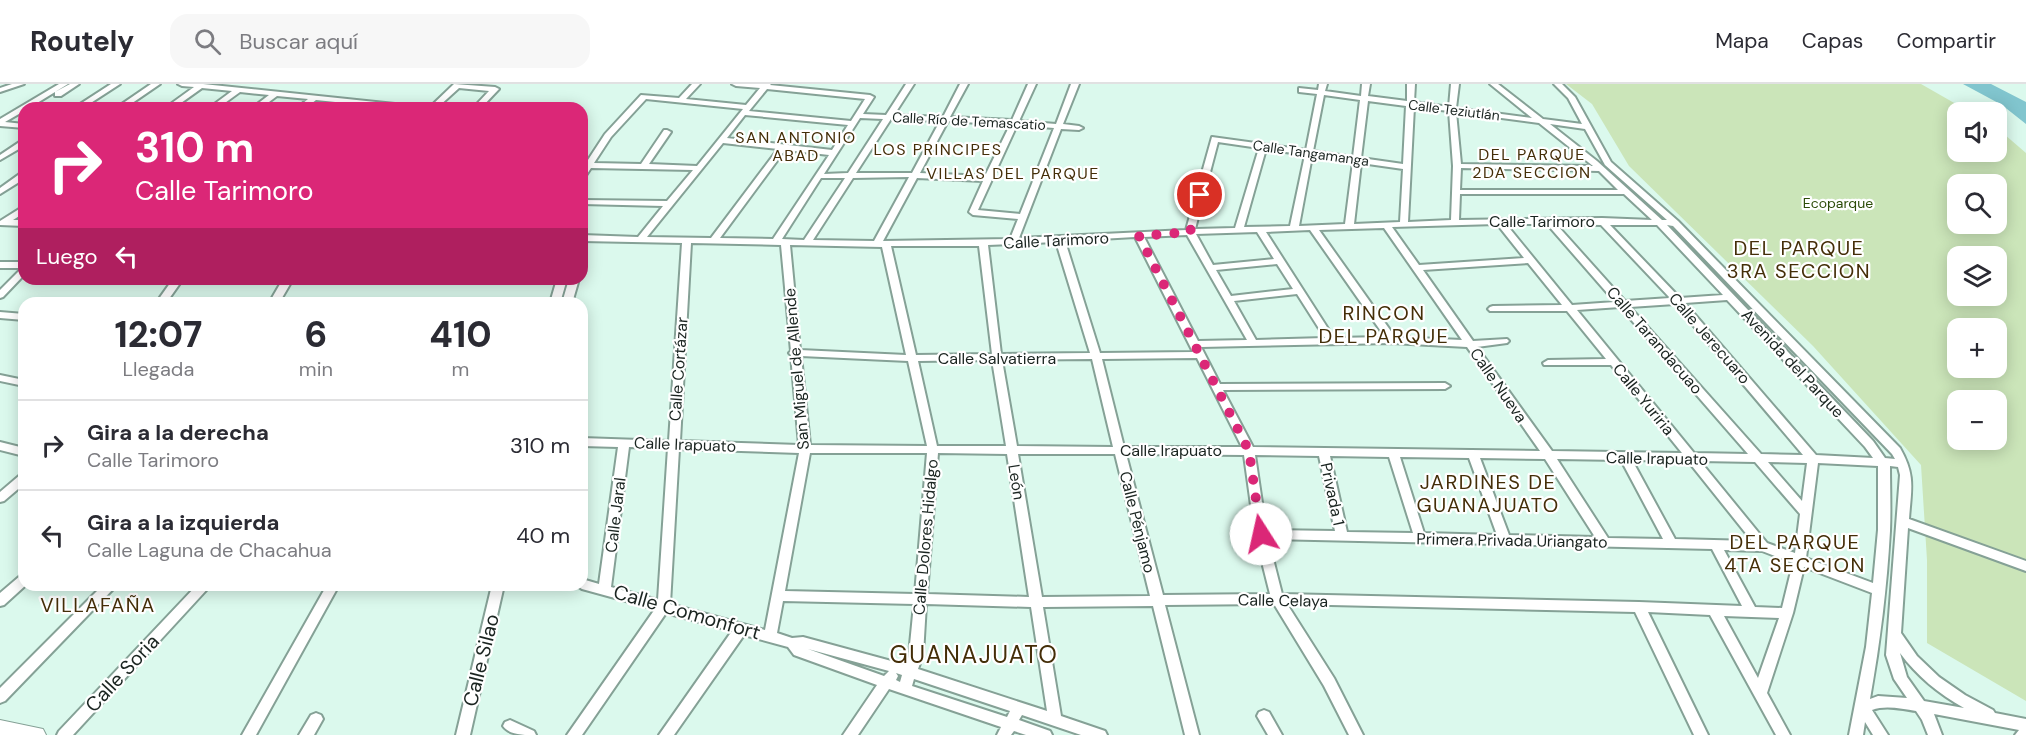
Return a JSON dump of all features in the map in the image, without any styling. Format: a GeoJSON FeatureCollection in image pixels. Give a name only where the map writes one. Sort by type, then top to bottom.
{"type":"FeatureCollection","features":[{"type":"Feature","properties":{"kind":"main road"},"geometry":{"type":"LineString","coordinates":[[0,728],[37,735]]}},
{"type":"Feature","properties":{"kind":"street"},"geometry":{"type":"LineString","coordinates":[[3,86],[20,84]]}},
{"type":"Feature","properties":{"kind":"street"},"geometry":{"type":"LineString","coordinates":[[36,102],[64,84]]}},
{"type":"Feature","properties":{"kind":"street"},"geometry":{"type":"LineString","coordinates":[[45,102],[75,84]]}},
{"type":"Feature","properties":{"kind":"street"},"geometry":{"type":"LineString","coordinates":[[88,102],[116,84]]}},
{"type":"Feature","properties":{"kind":"street"},"geometry":{"type":"LineString","coordinates":[[131,102],[158,84]]}},
{"type":"Feature","properties":{"kind":"street"},"geometry":{"type":"LineString","coordinates":[[182,84],[352,102]]}},
{"type":"Feature","properties":{"kind":"street"},"geometry":{"type":"LineString","coordinates":[[228,84],[247,86]]}},
{"type":"Feature","properties":{"kind":"street"},"geometry":{"type":"LineString","coordinates":[[680,101],[696,84]]}},
{"type":"Feature","properties":{"kind":"street"},"geometry":{"type":"LineString","coordinates":[[736,84],[870,97],[780,242]]}},
{"type":"Feature","properties":{"kind":"street"},"geometry":{"type":"LineString","coordinates":[[807,242],[910,84]]}},
{"type":"Feature","properties":{"kind":"street"},"geometry":{"type":"LineString","coordinates":[[882,244],[914,175],[964,84]]}},
{"type":"Feature","properties":{"kind":"street"},"geometry":{"type":"LineString","coordinates":[[1023,217],[973,212],[1032,84]]}},
{"type":"Feature","properties":{"kind":"street"},"geometry":{"type":"LineString","coordinates":[[1013,242],[1075,84]]}},
{"type":"Feature","properties":{"kind":"street"},"geometry":{"type":"LineString","coordinates":[[1349,226],[1366,84]]}},
{"type":"Feature","properties":{"kind":"street"},"geometry":{"type":"LineString","coordinates":[[1404,224],[1412,84]]}},
{"type":"Feature","properties":{"kind":"street"},"geometry":{"type":"LineString","coordinates":[[1455,84],[1452,107],[1457,166],[1455,222]]}},
{"type":"Feature","properties":{"kind":"street","name":"Avenida del Parque"},"geometry":{"type":"LineString","coordinates":[[1494,84],[1600,169],[1659,222],[1869,444],[1883,462]]}},
{"type":"Feature","properties":{"kind":"street","name":"Avenida del Parque"},"geometry":{"type":"LineString","coordinates":[[1558,84],[1571,98],[1608,164],[1676,223],[1896,451],[1903,463]]}},
{"type":"Feature","properties":{"kind":"street"},"geometry":{"type":"LineString","coordinates":[[440,102],[457,86],[495,89],[483,102]]}},
{"type":"Feature","properties":{"kind":"street"},"geometry":{"type":"LineString","coordinates":[[641,239],[766,86]]}},
{"type":"Feature","properties":{"kind":"street"},"geometry":{"type":"LineString","coordinates":[[178,102],[199,87]]}},
{"type":"Feature","properties":{"kind":"street","name":"Calle Teziutlán"},"geometry":{"type":"LineString","coordinates":[[1303,88],[1322,88],[1364,96],[1586,124]]}},
{"type":"Feature","properties":{"kind":"street"},"geometry":{"type":"LineString","coordinates":[[1293,228],[1322,88]]}},
{"type":"Feature","properties":{"kind":"street"},"geometry":{"type":"LineString","coordinates":[[221,102],[238,90]]}},
{"type":"Feature","properties":{"kind":"street"},"geometry":{"type":"LineString","coordinates":[[264,102],[275,94]]}},
{"type":"Feature","properties":{"kind":"street"},"geometry":{"type":"LineString","coordinates":[[309,102],[314,98]]}},
{"type":"Feature","properties":{"kind":"street","name":"Calle Río de Temascatio"},"geometry":{"type":"LineString","coordinates":[[588,161],[644,98],[855,120],[889,117],[946,118],[1079,128]]}},
{"type":"Feature","properties":{"kind":"street"},"geometry":{"type":"LineString","coordinates":[[1499,111],[1509,108],[1514,100]]}},
{"type":"Feature","properties":{"kind":"street","name":"Calle Teziutlán"},"geometry":{"type":"LineString","coordinates":[[1452,107],[1499,111],[1536,118]]}},
{"type":"Feature","properties":{"kind":"street"},"geometry":{"type":"LineString","coordinates":[[2,124],[18,114]]}},
{"type":"Feature","properties":{"kind":"street"},"geometry":{"type":"LineString","coordinates":[[2,124],[18,117]]}},
{"type":"Feature","properties":{"kind":"street"},"geometry":{"type":"LineString","coordinates":[[2,124],[18,125]]}},
{"type":"Feature","properties":{"kind":"street"},"geometry":{"type":"LineString","coordinates":[[644,166],[667,132]]}},
{"type":"Feature","properties":{"kind":"street","name":"Calle Tangamanga"},"geometry":{"type":"LineString","coordinates":[[1190,232],[1215,139],[1406,167]]}},
{"type":"Feature","properties":{"kind":"street"},"geometry":{"type":"LineString","coordinates":[[721,140],[834,153]]}},
{"type":"Feature","properties":{"kind":"street"},"geometry":{"type":"LineString","coordinates":[[0,158],[18,146]]}},
{"type":"Feature","properties":{"kind":"street"},"geometry":{"type":"LineString","coordinates":[[1239,230],[1263,146]]}},
{"type":"Feature","properties":{"kind":"street"},"geometry":{"type":"LineString","coordinates":[[713,241],[783,147]]}},
{"type":"Feature","properties":{"kind":"street"},"geometry":{"type":"LineString","coordinates":[[0,148],[18,149]]}},
{"type":"Feature","properties":{"kind":"street"},"geometry":{"type":"LineString","coordinates":[[588,165],[699,168]]}},
{"type":"Feature","properties":{"kind":"street"},"geometry":{"type":"LineString","coordinates":[[1457,166],[1600,169]]}},
{"type":"Feature","properties":{"kind":"street"},"geometry":{"type":"LineString","coordinates":[[819,176],[914,175],[988,179]]}},
{"type":"Feature","properties":{"kind":"street"},"geometry":{"type":"LineString","coordinates":[[0,190],[18,178]]}},
{"type":"Feature","properties":{"kind":"street"},"geometry":{"type":"LineString","coordinates":[[1457,192],[1625,192]]}},
{"type":"Feature","properties":{"kind":"street"},"geometry":{"type":"LineString","coordinates":[[588,202],[670,204]]}},
{"type":"Feature","properties":{"kind":"street"},"geometry":{"type":"LineString","coordinates":[[1,223],[18,213]]}},
{"type":"Feature","properties":{"kind":"street","name":"Calle Yuriria"},"geometry":{"type":"LineString","coordinates":[[1499,221],[1763,546]]}},
{"type":"Feature","properties":{"kind":"street","name":"Calle Tarandacuao"},"geometry":{"type":"LineString","coordinates":[[1549,221],[1624,303],[1806,513]]}},
{"type":"Feature","properties":{"kind":"street","name":"Calle Jerecuaro"},"geometry":{"type":"LineString","coordinates":[[1602,221],[1677,300],[1814,459]]}},
{"type":"Feature","properties":{"kind":"street","name":"Calle Tarimoro"},"geometry":{"type":"LineString","coordinates":[[588,239],[882,244],[983,243],[1455,222],[1676,223]]}},
{"type":"Feature","properties":{"kind":"street"},"geometry":{"type":"LineString","coordinates":[[1,223],[18,223]]}},
{"type":"Feature","properties":{"kind":"street","name":"Calle Nueva"},"geometry":{"type":"LineString","coordinates":[[1386,225],[1549,456],[1604,542]]}},
{"type":"Feature","properties":{"kind":"street"},"geometry":{"type":"LineString","coordinates":[[1313,228],[1392,340]]}},
{"type":"Feature","properties":{"kind":"street"},"geometry":{"type":"LineString","coordinates":[[1260,230],[1332,342]]}},
{"type":"Feature","properties":{"kind":"street"},"geometry":{"type":"LineString","coordinates":[[1190,232],[1254,344]]}},
{"type":"Feature","properties":{"kind":"street"},"geometry":{"type":"LineString","coordinates":[[1139,236],[1249,451],[1261,534],[1277,599],[1329,682],[1356,735]]}},
{"type":"Feature","properties":{"kind":"street","name":"Calle Cortázar"},"geometry":{"type":"LineString","coordinates":[[664,606],[687,240]]}},
{"type":"Feature","properties":{"kind":"street","name":"Calle Pénjamo"},"geometry":{"type":"LineString","coordinates":[[1060,240],[1096,357],[1192,735]]}},
{"type":"Feature","properties":{"kind":"street","name":"San Miguel de Allende"},"geometry":{"type":"LineString","coordinates":[[770,636],[806,449],[780,242]]}},
{"type":"Feature","properties":{"kind":"street","name":"León"},"geometry":{"type":"LineString","coordinates":[[983,243],[997,358],[1055,720]]}},
{"type":"Feature","properties":{"kind":"street","name":"Calle Dolores Hidalgo"},"geometry":{"type":"LineString","coordinates":[[882,244],[933,450],[916,655],[912,673],[904,689]]}},
{"type":"Feature","properties":{"kind":"street"},"geometry":{"type":"LineString","coordinates":[[1416,268],[1531,260]]}},
{"type":"Feature","properties":{"kind":"street"},"geometry":{"type":"LineString","coordinates":[[1211,268],[1280,261]]}},
{"type":"Feature","properties":{"kind":"street"},"geometry":{"type":"LineString","coordinates":[[0,264],[18,265]]}},
{"type":"Feature","properties":{"kind":"street"},"geometry":{"type":"LineString","coordinates":[[0,295],[18,276]]}},
{"type":"Feature","properties":{"kind":"street"},"geometry":{"type":"LineString","coordinates":[[1229,299],[1299,291]]}},
{"type":"Feature","properties":{"kind":"street"},"geometry":{"type":"LineString","coordinates":[[1493,309],[1570,308],[1730,297]]}},
{"type":"Feature","properties":{"kind":"street"},"geometry":{"type":"LineString","coordinates":[[0,315],[18,316]]}},
{"type":"Feature","properties":{"kind":"street","name":"Calle Salvatierra"},"geometry":{"type":"LineString","coordinates":[[794,353],[912,358],[1096,357],[1254,344],[1392,340],[1470,344],[1504,341]]}},
{"type":"Feature","properties":{"kind":"street"},"geometry":{"type":"LineString","coordinates":[[1548,363],[1614,362]]}},
{"type":"Feature","properties":{"kind":"street"},"geometry":{"type":"LineString","coordinates":[[0,378],[18,382]]}},
{"type":"Feature","properties":{"kind":"street"},"geometry":{"type":"LineString","coordinates":[[1217,387],[1445,386]]}},
{"type":"Feature","properties":{"kind":"street","name":"Calle Irapuato"},"geometry":{"type":"LineString","coordinates":[[588,442],[806,449],[1249,451],[1814,459],[1903,463]]}},
{"type":"Feature","properties":{"kind":"street","name":"Calle Jaral"},"geometry":{"type":"LineString","coordinates":[[605,589],[624,442]]}},
{"type":"Feature","properties":{"kind":"street"},"geometry":{"type":"LineString","coordinates":[[0,446],[18,450]]}},
{"type":"Feature","properties":{"kind":"street","name":"Privada 1"},"geometry":{"type":"LineString","coordinates":[[1324,452],[1342,536]]}},
{"type":"Feature","properties":{"kind":"street"},"geometry":{"type":"LineString","coordinates":[[1393,453],[1420,538]]}},
{"type":"Feature","properties":{"kind":"street"},"geometry":{"type":"LineString","coordinates":[[1473,455],[1505,540]]}},
{"type":"Feature","properties":{"kind":"street"},"geometry":{"type":"LineString","coordinates":[[1625,458],[1672,544]]}},
{"type":"Feature","properties":{"kind":"street"},"geometry":{"type":"LineString","coordinates":[[1760,693],[1787,613],[1800,560],[1814,459]]}},
{"type":"Feature","properties":{"kind":"street"},"geometry":{"type":"LineString","coordinates":[[1856,735],[1863,707],[1879,591],[1884,530],[1883,462]]}},
{"type":"Feature","properties":{"kind":"street"},"geometry":{"type":"LineString","coordinates":[[1903,463],[1906,475],[1895,662],[1906,687],[1928,717],[1935,735]]}},
{"type":"Feature","properties":{"kind":"street"},"geometry":{"type":"LineString","coordinates":[[0,498],[18,483]]}},
{"type":"Feature","properties":{"kind":"street"},"geometry":{"type":"LineString","coordinates":[[1903,522],[2026,566]]}},
{"type":"Feature","properties":{"kind":"street","name":"Primera Privada Uriangato"},"geometry":{"type":"LineString","coordinates":[[1261,534],[1763,546]]}},
{"type":"Feature","properties":{"kind":"street"},"geometry":{"type":"LineString","coordinates":[[1716,545],[1751,612]]}},
{"type":"Feature","properties":{"kind":"street"},"geometry":{"type":"LineString","coordinates":[[1763,546],[1879,591]]}},
{"type":"Feature","properties":{"kind":"street"},"geometry":{"type":"LineString","coordinates":[[0,601],[18,584]]}},
{"type":"Feature","properties":{"kind":"street","name":"Calle Comonfort"},"geometry":{"type":"LineString","coordinates":[[588,585],[792,643],[803,642],[897,668],[1100,735]]}},
{"type":"Feature","properties":{"kind":"street"},"geometry":{"type":"LineString","coordinates":[[0,697],[105,591]]}},
{"type":"Feature","properties":{"kind":"street","name":"Calle Soria"},"geometry":{"type":"LineString","coordinates":[[64,735],[199,591]]}},
{"type":"Feature","properties":{"kind":"street"},"geometry":{"type":"LineString","coordinates":[[249,735],[330,591]]}},
{"type":"Feature","properties":{"kind":"street","name":"Calle Silao"},"geometry":{"type":"LineString","coordinates":[[463,735],[497,591]]}},
{"type":"Feature","properties":{"kind":"street","name":"Calle Celaya"},"geometry":{"type":"LineString","coordinates":[[778,596],[1036,602],[1277,599],[1639,607],[1787,613]]}},
{"type":"Feature","properties":{"kind":"street"},"geometry":{"type":"LineString","coordinates":[[574,735],[664,606]]}},
{"type":"Feature","properties":{"kind":"street"},"geometry":{"type":"LineString","coordinates":[[1639,607],[1701,735]]}},
{"type":"Feature","properties":{"kind":"street"},"geometry":{"type":"LineString","coordinates":[[1714,610],[1783,735]]}},
{"type":"Feature","properties":{"kind":"street"},"geometry":{"type":"LineString","coordinates":[[666,735],[741,628]]}},
{"type":"Feature","properties":{"kind":"street"},"geometry":{"type":"LineString","coordinates":[[1895,632],[1910,657],[1936,683],[1970,705],[2008,722]]}},
{"type":"Feature","properties":{"kind":"street","name":"Calle Comonfort"},"geometry":{"type":"LineString","coordinates":[[792,643],[798,651],[887,682],[1007,729],[1045,735]]}},
{"type":"Feature","properties":{"kind":"street"},"geometry":{"type":"LineString","coordinates":[[850,735],[897,668]]}},
{"type":"Feature","properties":{"kind":"street"},"geometry":{"type":"LineString","coordinates":[[1863,707],[1887,701],[2026,725]]}},
{"type":"Feature","properties":{"kind":"street"},"geometry":{"type":"LineString","coordinates":[[1863,707],[1881,735]]}},
{"type":"Feature","properties":{"kind":"street"},"geometry":{"type":"LineString","coordinates":[[1007,729],[1019,708]]}},
{"type":"Feature","properties":{"kind":"street"},"geometry":{"type":"LineString","coordinates":[[1264,716],[1275,735]]}},
{"type":"Feature","properties":{"kind":"street"},"geometry":{"type":"LineString","coordinates":[[306,735],[316,719]]}},
{"type":"Feature","properties":{"kind":"street"},"geometry":{"type":"LineString","coordinates":[[510,726],[529,735]]}},
{"type":"Feature","properties":{"kind":"green space","name":"Ecoparque"},"geometry":{"type":"Polygon","coordinates":[[[1566,84],[1921,84],[1952,102],[1947,102],[1947,162],[2007,162],[2007,137],[2026,153],[2026,701],[1927,643],[1927,560],[1921,465],[1813,346],[1629,166],[1592,104],[1566,84]]]}},
{"type":"Feature","properties":{"kind":"water"},"geometry":{"type":"Polygon","coordinates":[[[1963,84],[1991,84],[2026,102],[2026,124],[2007,109],[2007,102],[1996,102],[1963,84]]]}},
{"type":"Feature","properties":{"kind":"district","name":"SAN ANTONIO ABAD"},"geometry":{"type":"Point","coordinates":[796,146]}},
{"type":"Feature","properties":{"kind":"district","name":"LOS PRINCIPES"},"geometry":{"type":"Point","coordinates":[938,149]}},
{"type":"Feature","properties":{"kind":"district","name":"DEL PARQUE 2DA SECCION"},"geometry":{"type":"Point","coordinates":[1532,163]}},
{"type":"Feature","properties":{"kind":"district","name":"VILLAS DEL PARQUE"},"geometry":{"type":"Point","coordinates":[1013,173]}},
{"type":"Feature","properties":{"kind":"district","name":"DEL PARQUE 3RA SECCION"},"geometry":{"type":"Point","coordinates":[1799,260]}},
{"type":"Feature","properties":{"kind":"district","name":"RINCON DEL PARQUE"},"geometry":{"type":"Point","coordinates":[1384,324]}},
{"type":"Feature","properties":{"kind":"district","name":"JARDINES DE GUANAJUATO"},"geometry":{"type":"Point","coordinates":[1488,494]}},
{"type":"Feature","properties":{"kind":"district","name":"DEL PARQUE 4TA SECCION"},"geometry":{"type":"Point","coordinates":[1795,554]}},
{"type":"Feature","properties":{"kind":"district","name":"VILLAFAÑA"},"geometry":{"type":"Point","coordinates":[98,605]}},
{"type":"Feature","properties":{"kind":"district","name":"GUANAJUATO"},"geometry":{"type":"Point","coordinates":[974,655]}},
{"type":"Feature","properties":{"kind":"route"},"geometry":{"type":"LineString","coordinates":[[1200,195],[1190,232],[1139,236],[1249,451],[1261,534]]}}]}
